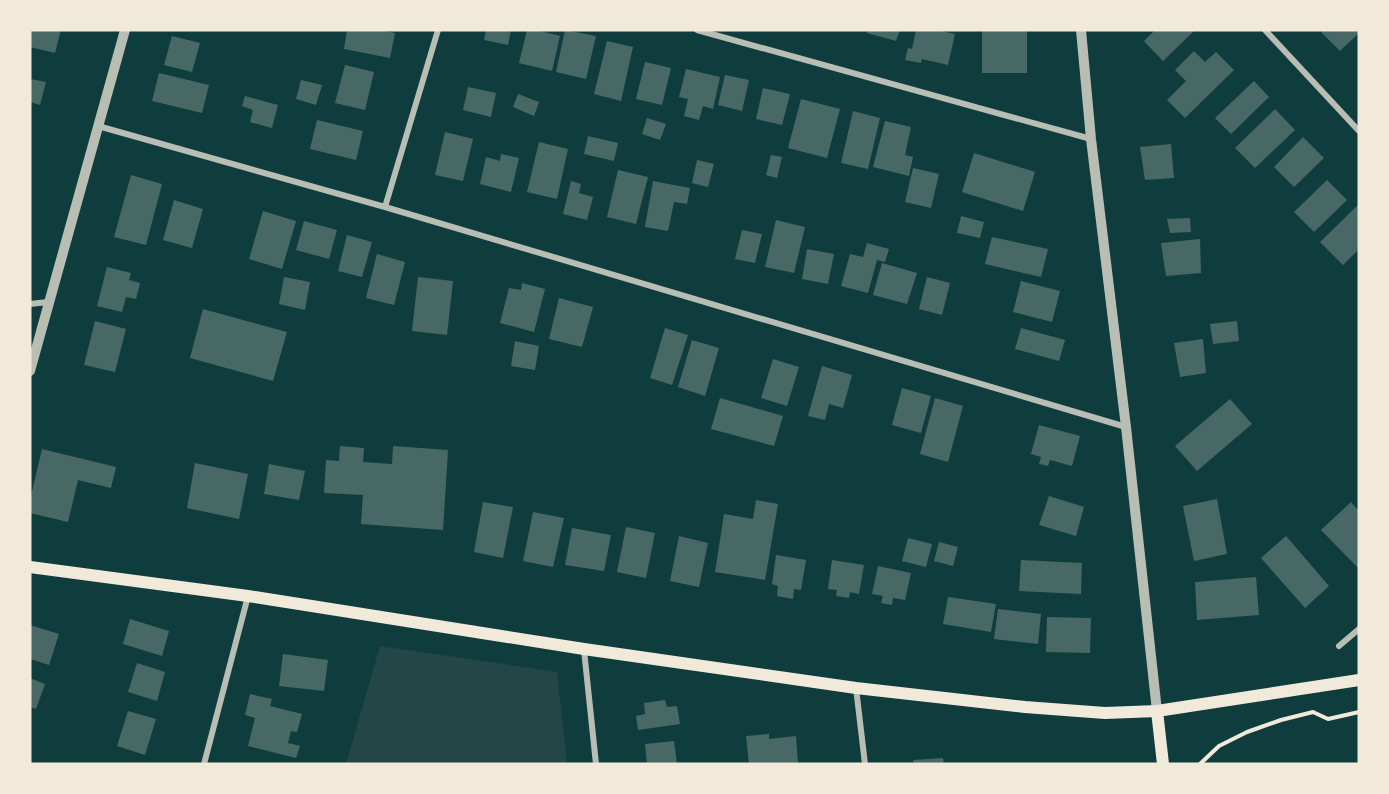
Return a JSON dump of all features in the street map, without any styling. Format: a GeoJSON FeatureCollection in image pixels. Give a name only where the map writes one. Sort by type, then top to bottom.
{"type":"FeatureCollection","features":[{"type":"Feature","properties":{"kind":"main road"},"geometry":{"type":"LineString","coordinates":[[30,567],[248,596],[584,649],[856,688],[1105,714],[1156,711],[1359,680]]}},
{"type":"Feature","properties":{"kind":"main road"},"geometry":{"type":"LineString","coordinates":[[1156,711],[1163,764]]}},
{"type":"Feature","properties":{"kind":"street"},"geometry":{"type":"LineString","coordinates":[[30,371],[126,30]]}},
{"type":"Feature","properties":{"kind":"street"},"geometry":{"type":"LineString","coordinates":[[385,207],[438,30]]}},
{"type":"Feature","properties":{"kind":"street"},"geometry":{"type":"LineString","coordinates":[[697,30],[1091,139]]}},
{"type":"Feature","properties":{"kind":"street"},"geometry":{"type":"LineString","coordinates":[[1081,30],[1091,139],[1126,427],[1156,711]]}},
{"type":"Feature","properties":{"kind":"street"},"geometry":{"type":"LineString","coordinates":[[1265,30],[1359,131]]}},
{"type":"Feature","properties":{"kind":"street"},"geometry":{"type":"LineString","coordinates":[[98,126],[385,207],[1126,427]]}},
{"type":"Feature","properties":{"kind":"street"},"geometry":{"type":"LineString","coordinates":[[30,304],[48,302]]}},
{"type":"Feature","properties":{"kind":"street"},"geometry":{"type":"LineString","coordinates":[[204,764],[248,596]]}},
{"type":"Feature","properties":{"kind":"street"},"geometry":{"type":"LineString","coordinates":[[1339,646],[1359,629]]}},
{"type":"Feature","properties":{"kind":"street"},"geometry":{"type":"LineString","coordinates":[[584,649],[596,764]]}},
{"type":"Feature","properties":{"kind":"street"},"geometry":{"type":"LineString","coordinates":[[856,688],[866,764]]}},
{"type":"Feature","properties":{"kind":"path"},"geometry":{"type":"LineString","coordinates":[[1200,764],[1219,746],[1246,732],[1272,723],[1313,712],[1328,719],[1359,712]]}},
{"type":"Feature","properties":{"kind":"shaded area"},"geometry":{"type":"Polygon","coordinates":[[[380,646],[557,672],[567,764],[346,764],[380,646]]]}},
{"type":"Feature","properties":{"kind":"building"},"geometry":{"type":"Polygon","coordinates":[[[30,30],[61,30],[55,53],[30,47],[30,30]]]}},
{"type":"Feature","properties":{"kind":"building"},"geometry":{"type":"Polygon","coordinates":[[[347,30],[379,30],[395,33],[390,58],[344,49],[347,30]]]}},
{"type":"Feature","properties":{"kind":"building"},"geometry":{"type":"Polygon","coordinates":[[[486,30],[511,30],[508,45],[484,40],[486,30]]]}},
{"type":"Feature","properties":{"kind":"building"},"geometry":{"type":"Polygon","coordinates":[[[527,30],[560,36],[552,71],[519,63],[527,30]]]}},
{"type":"Feature","properties":{"kind":"building"},"geometry":{"type":"Polygon","coordinates":[[[565,30],[596,36],[586,79],[556,72],[565,30]]]}},
{"type":"Feature","properties":{"kind":"building"},"geometry":{"type":"Polygon","coordinates":[[[867,30],[900,30],[896,41],[867,33],[867,30]]]}},
{"type":"Feature","properties":{"kind":"building"},"geometry":{"type":"Polygon","coordinates":[[[916,30],[938,30],[955,34],[948,65],[922,59],[921,63],[905,60],[908,48],[912,49],[916,30]]]}},
{"type":"Feature","properties":{"kind":"building"},"geometry":{"type":"Polygon","coordinates":[[[982,30],[1027,30],[1027,73],[982,73],[982,30]]]}},
{"type":"Feature","properties":{"kind":"building"},"geometry":{"type":"Polygon","coordinates":[[[1155,30],[1195,30],[1163,61],[1144,41],[1155,30]]]}},
{"type":"Feature","properties":{"kind":"building"},"geometry":{"type":"Polygon","coordinates":[[[1323,30],[1359,30],[1359,33],[1340,51],[1321,32],[1323,30]]]}},
{"type":"Feature","properties":{"kind":"building"},"geometry":{"type":"Polygon","coordinates":[[[172,36],[200,43],[192,72],[164,65],[172,36]]]}},
{"type":"Feature","properties":{"kind":"building"},"geometry":{"type":"Polygon","coordinates":[[[607,41],[633,47],[621,101],[594,94],[607,41]]]}},
{"type":"Feature","properties":{"kind":"building"},"geometry":{"type":"Polygon","coordinates":[[[1194,51],[1205,62],[1216,52],[1234,70],[1185,118],[1167,100],[1186,81],[1175,70],[1194,51]]]}},
{"type":"Feature","properties":{"kind":"building"},"geometry":{"type":"Polygon","coordinates":[[[645,62],[671,68],[662,105],[636,99],[645,62]]]}},
{"type":"Feature","properties":{"kind":"building"},"geometry":{"type":"Polygon","coordinates":[[[345,65],[374,72],[365,110],[335,103],[345,65]]]}},
{"type":"Feature","properties":{"kind":"building"},"geometry":{"type":"Polygon","coordinates":[[[686,69],[720,77],[713,109],[703,106],[699,120],[684,116],[688,99],[679,97],[686,69]]]}},
{"type":"Feature","properties":{"kind":"building"},"geometry":{"type":"Polygon","coordinates":[[[159,73],[209,85],[202,113],[152,101],[159,73]]]}},
{"type":"Feature","properties":{"kind":"building"},"geometry":{"type":"Polygon","coordinates":[[[725,75],[749,80],[742,111],[718,105],[725,75]]]}},
{"type":"Feature","properties":{"kind":"building"},"geometry":{"type":"Polygon","coordinates":[[[30,79],[46,82],[40,105],[30,102],[30,79]]]}},
{"type":"Feature","properties":{"kind":"building"},"geometry":{"type":"Polygon","coordinates":[[[301,80],[322,85],[316,105],[296,99],[301,80]]]}},
{"type":"Feature","properties":{"kind":"building"},"geometry":{"type":"Polygon","coordinates":[[[1254,81],[1269,97],[1231,134],[1215,118],[1254,81]]]}},
{"type":"Feature","properties":{"kind":"building"},"geometry":{"type":"Polygon","coordinates":[[[468,87],[496,93],[491,117],[463,110],[468,87]]]}},
{"type":"Feature","properties":{"kind":"building"},"geometry":{"type":"Polygon","coordinates":[[[763,88],[790,94],[782,125],[756,119],[763,88]]]}},
{"type":"Feature","properties":{"kind":"building"},"geometry":{"type":"Polygon","coordinates":[[[518,94],[539,102],[534,116],[513,107],[518,94]]]}},
{"type":"Feature","properties":{"kind":"building"},"geometry":{"type":"Polygon","coordinates":[[[245,96],[278,105],[272,128],[250,122],[253,110],[242,106],[245,96]]]}},
{"type":"Feature","properties":{"kind":"building"},"geometry":{"type":"Polygon","coordinates":[[[801,99],[840,109],[827,158],[788,148],[801,99]]]}},
{"type":"Feature","properties":{"kind":"building"},"geometry":{"type":"Polygon","coordinates":[[[1275,109],[1295,130],[1255,168],[1235,148],[1275,109]]]}},
{"type":"Feature","properties":{"kind":"building"},"geometry":{"type":"Polygon","coordinates":[[[853,111],[880,118],[868,169],[841,163],[853,111]]]}},
{"type":"Feature","properties":{"kind":"building"},"geometry":{"type":"Polygon","coordinates":[[[647,118],[666,124],[660,140],[642,134],[647,118]]]}},
{"type":"Feature","properties":{"kind":"building"},"geometry":{"type":"Polygon","coordinates":[[[317,120],[363,131],[356,160],[310,149],[317,120]]]}},
{"type":"Feature","properties":{"kind":"building"},"geometry":{"type":"Polygon","coordinates":[[[885,121],[911,127],[905,155],[913,157],[909,176],[873,167],[885,121]]]}},
{"type":"Feature","properties":{"kind":"building"},"geometry":{"type":"Polygon","coordinates":[[[445,132],[473,139],[463,181],[435,175],[445,132]]]}},
{"type":"Feature","properties":{"kind":"building"},"geometry":{"type":"Polygon","coordinates":[[[588,136],[618,143],[614,161],[584,154],[588,136]]]}},
{"type":"Feature","properties":{"kind":"building"},"geometry":{"type":"Polygon","coordinates":[[[1303,137],[1324,158],[1294,187],[1274,167],[1303,137]]]}},
{"type":"Feature","properties":{"kind":"building"},"geometry":{"type":"Polygon","coordinates":[[[539,142],[568,149],[557,199],[527,192],[539,142]]]}},
{"type":"Feature","properties":{"kind":"building"},"geometry":{"type":"Polygon","coordinates":[[[1171,144],[1174,178],[1145,180],[1140,147],[1171,144]]]}},
{"type":"Feature","properties":{"kind":"building"},"geometry":{"type":"Polygon","coordinates":[[[974,153],[1035,172],[1023,211],[962,192],[974,153]]]}},
{"type":"Feature","properties":{"kind":"building"},"geometry":{"type":"Polygon","coordinates":[[[501,154],[519,158],[511,192],[480,184],[486,157],[500,161],[501,154]]]}},
{"type":"Feature","properties":{"kind":"building"},"geometry":{"type":"Polygon","coordinates":[[[771,155],[782,157],[777,178],[766,175],[771,155]]]}},
{"type":"Feature","properties":{"kind":"building"},"geometry":{"type":"Polygon","coordinates":[[[697,160],[714,164],[708,187],[692,183],[697,160]]]}},
{"type":"Feature","properties":{"kind":"building"},"geometry":{"type":"Polygon","coordinates":[[[913,168],[939,174],[931,208],[905,202],[913,168]]]}},
{"type":"Feature","properties":{"kind":"building"},"geometry":{"type":"Polygon","coordinates":[[[618,170],[648,177],[636,224],[607,217],[618,170]]]}},
{"type":"Feature","properties":{"kind":"building"},"geometry":{"type":"Polygon","coordinates":[[[131,175],[162,184],[146,245],[114,237],[131,175]]]}},
{"type":"Feature","properties":{"kind":"building"},"geometry":{"type":"Polygon","coordinates":[[[1327,180],[1347,200],[1314,232],[1294,212],[1327,180]]]}},
{"type":"Feature","properties":{"kind":"building"},"geometry":{"type":"Polygon","coordinates":[[[571,181],[581,184],[579,193],[593,197],[587,220],[563,214],[571,181]]]}},
{"type":"Feature","properties":{"kind":"building"},"geometry":{"type":"Polygon","coordinates":[[[653,181],[690,188],[687,204],[674,202],[668,231],[645,227],[653,181]]]}},
{"type":"Feature","properties":{"kind":"building"},"geometry":{"type":"Polygon","coordinates":[[[174,200],[203,209],[192,248],[163,240],[174,200]]]}},
{"type":"Feature","properties":{"kind":"building"},"geometry":{"type":"Polygon","coordinates":[[[1359,204],[1359,249],[1343,265],[1320,242],[1359,204]]]}},
{"type":"Feature","properties":{"kind":"building"},"geometry":{"type":"Polygon","coordinates":[[[263,211],[296,221],[282,269],[249,259],[263,211]]]}},
{"type":"Feature","properties":{"kind":"building"},"geometry":{"type":"Polygon","coordinates":[[[961,216],[984,222],[980,238],[957,233],[961,216]]]}},
{"type":"Feature","properties":{"kind":"building"},"geometry":{"type":"Polygon","coordinates":[[[1190,218],[1191,232],[1170,233],[1167,219],[1190,218]]]}},
{"type":"Feature","properties":{"kind":"building"},"geometry":{"type":"Polygon","coordinates":[[[776,220],[805,227],[794,273],[765,267],[776,220]]]}},
{"type":"Feature","properties":{"kind":"building"},"geometry":{"type":"Polygon","coordinates":[[[304,221],[337,230],[329,259],[296,250],[304,221]]]}},
{"type":"Feature","properties":{"kind":"building"},"geometry":{"type":"Polygon","coordinates":[[[742,230],[762,234],[755,263],[735,259],[742,230]]]}},
{"type":"Feature","properties":{"kind":"building"},"geometry":{"type":"Polygon","coordinates":[[[347,235],[372,242],[362,277],[338,271],[347,235]]]}},
{"type":"Feature","properties":{"kind":"building"},"geometry":{"type":"Polygon","coordinates":[[[992,237],[1048,249],[1041,277],[985,264],[992,237]]]}},
{"type":"Feature","properties":{"kind":"building"},"geometry":{"type":"Polygon","coordinates":[[[1200,239],[1201,273],[1166,276],[1161,243],[1200,239]]]}},
{"type":"Feature","properties":{"kind":"building"},"geometry":{"type":"Polygon","coordinates":[[[867,243],[889,249],[885,262],[877,260],[868,293],[841,286],[850,254],[863,257],[867,243]]]}},
{"type":"Feature","properties":{"kind":"building"},"geometry":{"type":"Polygon","coordinates":[[[807,249],[834,254],[828,284],[802,279],[807,249]]]}},
{"type":"Feature","properties":{"kind":"building"},"geometry":{"type":"Polygon","coordinates":[[[377,254],[405,262],[394,305],[366,298],[377,254]]]}},
{"type":"Feature","properties":{"kind":"building"},"geometry":{"type":"Polygon","coordinates":[[[882,263],[917,273],[907,304],[873,295],[882,263]]]}},
{"type":"Feature","properties":{"kind":"building"},"geometry":{"type":"Polygon","coordinates":[[[107,267],[131,273],[129,280],[140,283],[136,299],[126,297],[122,312],[97,306],[107,267]]]}},
{"type":"Feature","properties":{"kind":"building"},"geometry":{"type":"Polygon","coordinates":[[[284,277],[310,282],[305,310],[279,304],[284,277]]]}},
{"type":"Feature","properties":{"kind":"building"},"geometry":{"type":"Polygon","coordinates":[[[418,277],[453,281],[447,335],[412,331],[418,277]]]}},
{"type":"Feature","properties":{"kind":"building"},"geometry":{"type":"Polygon","coordinates":[[[927,277],[950,283],[942,315],[919,309],[927,277]]]}},
{"type":"Feature","properties":{"kind":"building"},"geometry":{"type":"Polygon","coordinates":[[[1021,281],[1060,291],[1052,322],[1013,312],[1021,281]]]}},
{"type":"Feature","properties":{"kind":"building"},"geometry":{"type":"Polygon","coordinates":[[[522,283],[545,289],[534,332],[500,323],[509,288],[521,290],[522,283]]]}},
{"type":"Feature","properties":{"kind":"building"},"geometry":{"type":"Polygon","coordinates":[[[559,298],[593,307],[582,347],[549,339],[559,298]]]}},
{"type":"Feature","properties":{"kind":"building"},"geometry":{"type":"Polygon","coordinates":[[[203,309],[287,332],[273,381],[190,358],[203,309]]]}},
{"type":"Feature","properties":{"kind":"building"},"geometry":{"type":"Polygon","coordinates":[[[95,321],[126,329],[115,372],[84,365],[95,321]]]}},
{"type":"Feature","properties":{"kind":"building"},"geometry":{"type":"Polygon","coordinates":[[[1237,321],[1239,341],[1213,344],[1210,324],[1237,321]]]}},
{"type":"Feature","properties":{"kind":"building"},"geometry":{"type":"Polygon","coordinates":[[[665,328],[688,335],[672,385],[650,378],[665,328]]]}},
{"type":"Feature","properties":{"kind":"building"},"geometry":{"type":"Polygon","coordinates":[[[1021,328],[1065,340],[1059,361],[1015,349],[1021,328]]]}},
{"type":"Feature","properties":{"kind":"building"},"geometry":{"type":"Polygon","coordinates":[[[1203,339],[1206,373],[1180,377],[1174,343],[1203,339]]]}},
{"type":"Feature","properties":{"kind":"building"},"geometry":{"type":"Polygon","coordinates":[[[692,340],[719,348],[705,396],[678,387],[692,340]]]}},
{"type":"Feature","properties":{"kind":"building"},"geometry":{"type":"Polygon","coordinates":[[[515,341],[539,346],[535,370],[511,366],[515,341]]]}},
{"type":"Feature","properties":{"kind":"building"},"geometry":{"type":"Polygon","coordinates":[[[773,359],[799,367],[787,406],[761,398],[773,359]]]}},
{"type":"Feature","properties":{"kind":"building"},"geometry":{"type":"Polygon","coordinates":[[[822,366],[852,375],[843,408],[829,404],[825,420],[808,416],[822,366]]]}},
{"type":"Feature","properties":{"kind":"building"},"geometry":{"type":"Polygon","coordinates":[[[902,388],[931,396],[921,433],[892,425],[902,388]]]}},
{"type":"Feature","properties":{"kind":"building"},"geometry":{"type":"Polygon","coordinates":[[[720,398],[783,416],[774,446],[711,429],[720,398]]]}},
{"type":"Feature","properties":{"kind":"building"},"geometry":{"type":"Polygon","coordinates":[[[935,398],[963,406],[948,462],[920,454],[935,398]]]}},
{"type":"Feature","properties":{"kind":"building"},"geometry":{"type":"Polygon","coordinates":[[[1230,399],[1252,424],[1197,471],[1175,446],[1230,399]]]}},
{"type":"Feature","properties":{"kind":"building"},"geometry":{"type":"Polygon","coordinates":[[[1039,425],[1080,436],[1072,466],[1050,460],[1048,466],[1039,464],[1041,457],[1031,454],[1039,425]]]}},
{"type":"Feature","properties":{"kind":"building"},"geometry":{"type":"Polygon","coordinates":[[[340,446],[364,448],[363,462],[392,464],[393,446],[448,450],[443,530],[361,524],[363,495],[324,493],[326,460],[339,461],[340,446]]]}},
{"type":"Feature","properties":{"kind":"building"},"geometry":{"type":"Polygon","coordinates":[[[42,449],[116,467],[111,488],[78,480],[68,522],[30,513],[30,500],[42,449]]]}},
{"type":"Feature","properties":{"kind":"building"},"geometry":{"type":"Polygon","coordinates":[[[195,463],[248,474],[239,519],[187,508],[195,463]]]}},
{"type":"Feature","properties":{"kind":"building"},"geometry":{"type":"Polygon","coordinates":[[[269,464],[305,471],[299,500],[264,494],[269,464]]]}},
{"type":"Feature","properties":{"kind":"building"},"geometry":{"type":"Polygon","coordinates":[[[1049,496],[1084,507],[1076,536],[1039,525],[1049,496]]]}},
{"type":"Feature","properties":{"kind":"building"},"geometry":{"type":"Polygon","coordinates":[[[1217,499],[1227,554],[1194,561],[1183,506],[1217,499]]]}},
{"type":"Feature","properties":{"kind":"building"},"geometry":{"type":"Polygon","coordinates":[[[756,500],[778,504],[765,580],[715,572],[724,514],[753,519],[756,500]]]}},
{"type":"Feature","properties":{"kind":"building"},"geometry":{"type":"Polygon","coordinates":[[[483,502],[513,507],[503,558],[474,552],[483,502]]]}},
{"type":"Feature","properties":{"kind":"building"},"geometry":{"type":"Polygon","coordinates":[[[1351,502],[1359,511],[1359,569],[1321,530],[1351,502]]]}},
{"type":"Feature","properties":{"kind":"building"},"geometry":{"type":"Polygon","coordinates":[[[533,512],[564,518],[553,567],[523,561],[533,512]]]}},
{"type":"Feature","properties":{"kind":"building"},"geometry":{"type":"Polygon","coordinates":[[[626,527],[655,533],[646,578],[617,572],[626,527]]]}},
{"type":"Feature","properties":{"kind":"building"},"geometry":{"type":"Polygon","coordinates":[[[572,528],[611,535],[604,571],[565,565],[572,528]]]}},
{"type":"Feature","properties":{"kind":"building"},"geometry":{"type":"Polygon","coordinates":[[[679,536],[708,543],[699,587],[670,581],[679,536]]]}},
{"type":"Feature","properties":{"kind":"building"},"geometry":{"type":"Polygon","coordinates":[[[1286,536],[1329,586],[1305,608],[1261,558],[1286,536]]]}},
{"type":"Feature","properties":{"kind":"building"},"geometry":{"type":"Polygon","coordinates":[[[908,538],[932,544],[926,567],[902,561],[908,538]]]}},
{"type":"Feature","properties":{"kind":"building"},"geometry":{"type":"Polygon","coordinates":[[[939,542],[958,547],[953,566],[934,561],[939,542]]]}},
{"type":"Feature","properties":{"kind":"building"},"geometry":{"type":"Polygon","coordinates":[[[776,555],[806,560],[801,590],[794,589],[793,599],[777,596],[778,586],[772,584],[776,555]]]}},
{"type":"Feature","properties":{"kind":"building"},"geometry":{"type":"Polygon","coordinates":[[[832,560],[864,565],[859,594],[850,592],[849,598],[836,596],[837,590],[828,589],[832,560]]]}},
{"type":"Feature","properties":{"kind":"building"},"geometry":{"type":"Polygon","coordinates":[[[1021,560],[1082,563],[1081,594],[1019,591],[1021,560]]]}},
{"type":"Feature","properties":{"kind":"building"},"geometry":{"type":"Polygon","coordinates":[[[878,566],[911,573],[905,600],[893,598],[892,605],[881,603],[883,596],[872,594],[878,566]]]}},
{"type":"Feature","properties":{"kind":"building"},"geometry":{"type":"Polygon","coordinates":[[[1256,577],[1259,615],[1197,620],[1195,582],[1256,577]]]}},
{"type":"Feature","properties":{"kind":"building"},"geometry":{"type":"Polygon","coordinates":[[[948,597],[996,604],[991,632],[943,624],[948,597]]]}},
{"type":"Feature","properties":{"kind":"building"},"geometry":{"type":"Polygon","coordinates":[[[998,609],[1041,614],[1038,644],[994,639],[998,609]]]}},
{"type":"Feature","properties":{"kind":"building"},"geometry":{"type":"Polygon","coordinates":[[[1047,617],[1091,618],[1090,653],[1046,652],[1047,617]]]}},
{"type":"Feature","properties":{"kind":"building"},"geometry":{"type":"Polygon","coordinates":[[[130,619],[169,631],[162,656],[123,644],[130,619]]]}},
{"type":"Feature","properties":{"kind":"building"},"geometry":{"type":"Polygon","coordinates":[[[30,625],[59,634],[49,665],[30,659],[30,625]]]}},
{"type":"Feature","properties":{"kind":"building"},"geometry":{"type":"Polygon","coordinates":[[[283,654],[328,660],[324,691],[279,686],[283,654]]]}},
{"type":"Feature","properties":{"kind":"building"},"geometry":{"type":"Polygon","coordinates":[[[137,663],[165,672],[157,701],[128,692],[137,663]]]}},
{"type":"Feature","properties":{"kind":"building"},"geometry":{"type":"Polygon","coordinates":[[[30,678],[45,684],[36,709],[30,707],[30,678]]]}},
{"type":"Feature","properties":{"kind":"building"},"geometry":{"type":"Polygon","coordinates":[[[250,694],[272,699],[270,706],[302,714],[297,732],[291,731],[288,743],[300,746],[296,758],[248,746],[255,718],[245,715],[250,694]]]}},
{"type":"Feature","properties":{"kind":"building"},"geometry":{"type":"Polygon","coordinates":[[[665,700],[667,707],[677,706],[680,724],[638,730],[636,716],[645,714],[644,703],[665,700]]]}},
{"type":"Feature","properties":{"kind":"building"},"geometry":{"type":"Polygon","coordinates":[[[128,711],[156,719],[145,755],[117,746],[128,711]]]}},
{"type":"Feature","properties":{"kind":"building"},"geometry":{"type":"Polygon","coordinates":[[[769,734],[769,739],[796,736],[798,764],[749,764],[746,736],[769,734]]]}},
{"type":"Feature","properties":{"kind":"building"},"geometry":{"type":"Polygon","coordinates":[[[674,741],[677,764],[647,764],[645,744],[674,741]]]}},
{"type":"Feature","properties":{"kind":"building"},"geometry":{"type":"Polygon","coordinates":[[[943,758],[944,764],[914,764],[913,760],[943,758]]]}}]}
